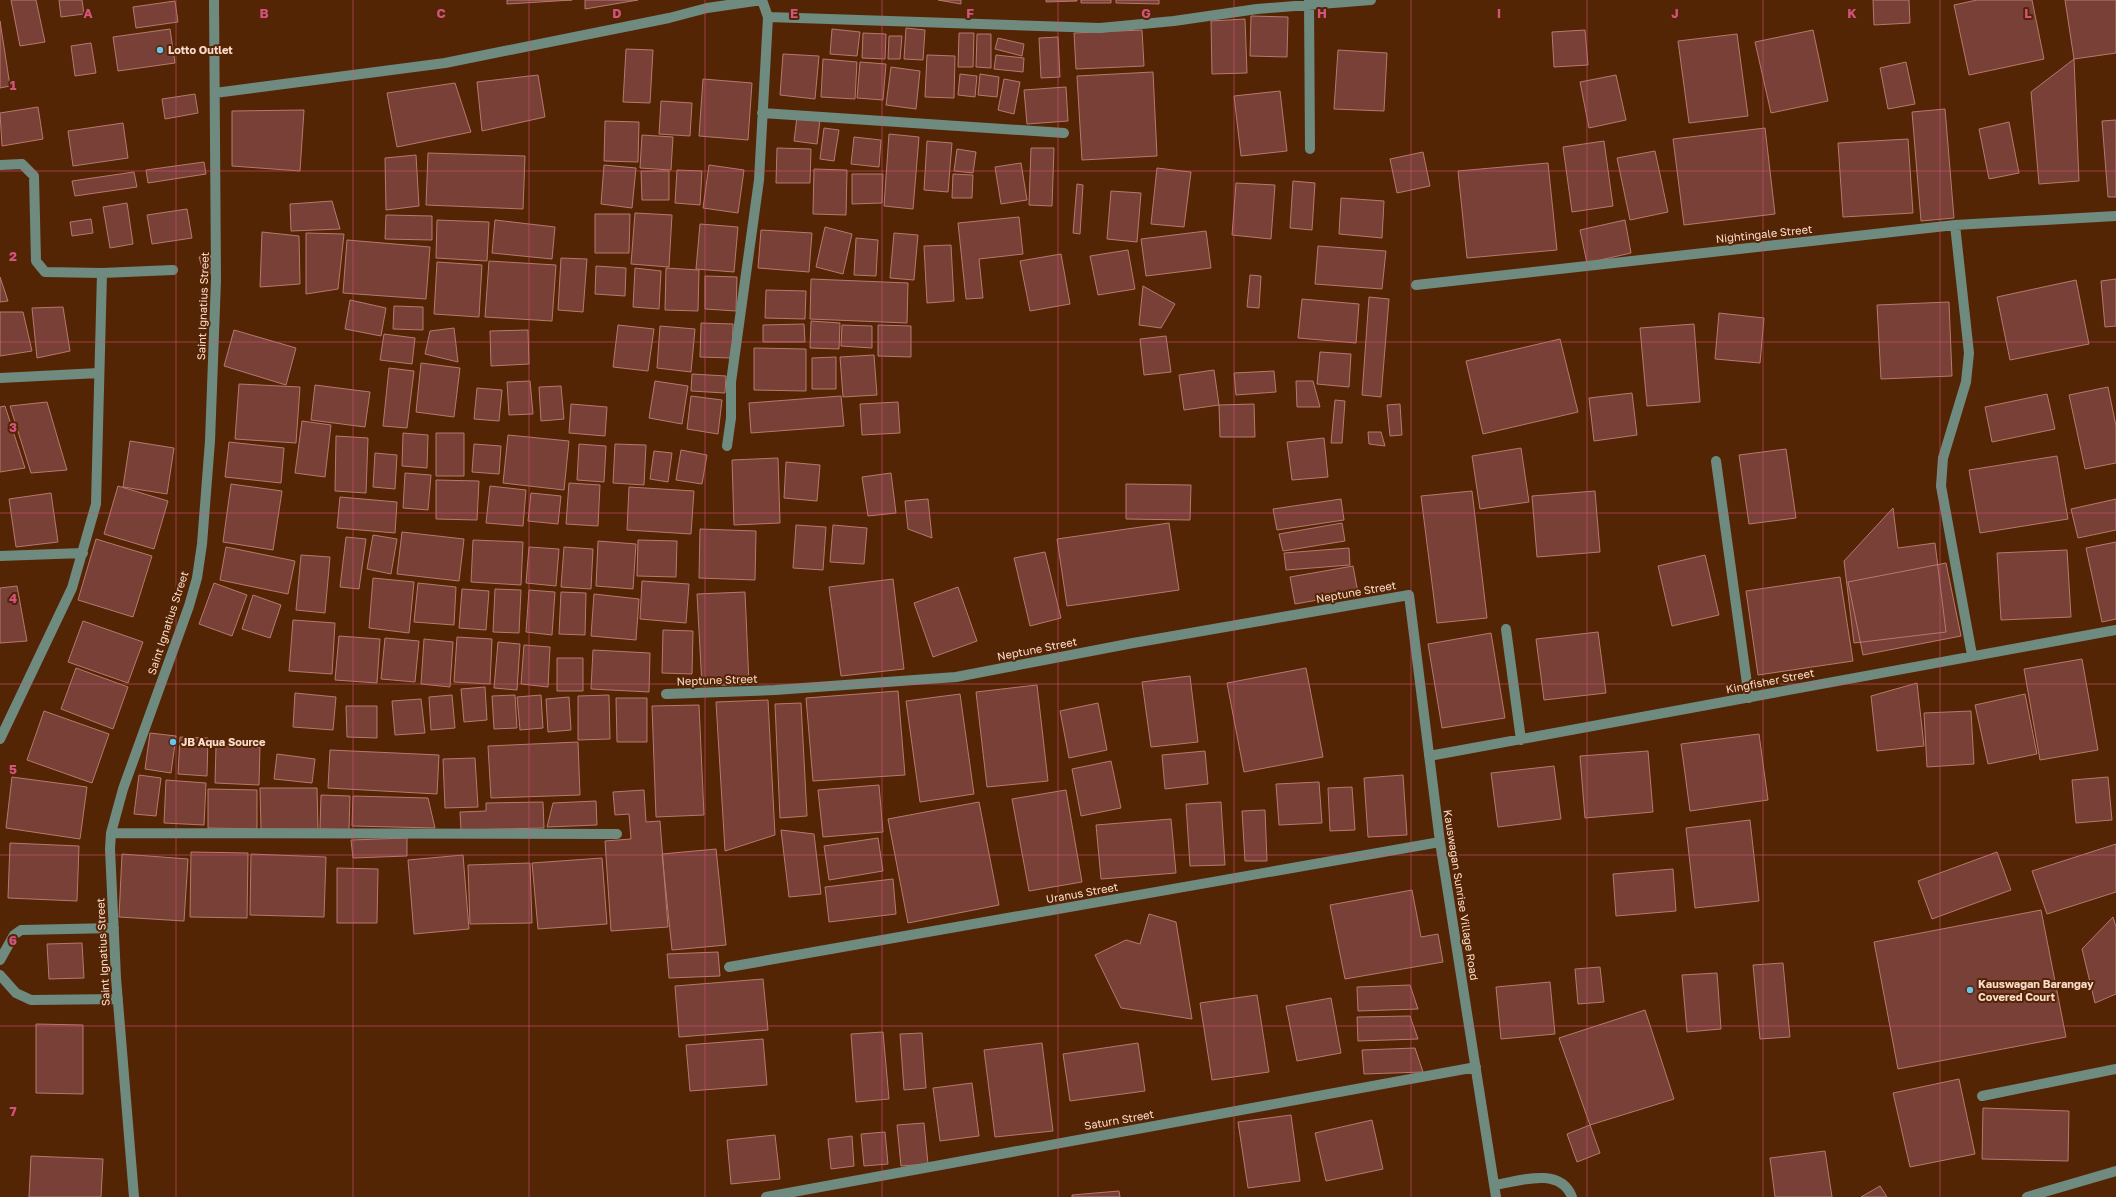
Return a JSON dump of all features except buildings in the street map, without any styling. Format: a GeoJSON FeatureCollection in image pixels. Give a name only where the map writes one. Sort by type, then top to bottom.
{"type":"FeatureCollection","features":[{"type":"Feature","properties":{"kind":"street","name":"Saint Ignatius Street"},"geometry":{"type":"LineString","coordinates":[[134,1197],[118,999],[110,849],[111,833],[123,789],[145,724],[189,606],[197,578],[202,544],[210,433],[218,253],[214,0]]}},
{"type":"Feature","properties":{"kind":"street"},"geometry":{"type":"LineString","coordinates":[[215,93],[445,63],[669,18],[707,8],[762,0],[768,17],[759,180],[731,382],[731,418],[727,446]]}},
{"type":"Feature","properties":{"kind":"street"},"geometry":{"type":"LineString","coordinates":[[768,17],[1100,28],[1174,21],[1309,3],[1372,0]]}},
{"type":"Feature","properties":{"kind":"street"},"geometry":{"type":"LineString","coordinates":[[1309,3],[1310,149]]}},
{"type":"Feature","properties":{"kind":"street"},"geometry":{"type":"LineString","coordinates":[[762,114],[1064,133]]}},
{"type":"Feature","properties":{"kind":"street"},"geometry":{"type":"LineString","coordinates":[[0,165],[22,164],[34,176],[36,261],[39,267],[45,272],[102,273],[174,270]]}},
{"type":"Feature","properties":{"kind":"street","name":"Nightingale Street"},"geometry":{"type":"LineString","coordinates":[[1416,286],[1955,225],[2116,216]]}},
{"type":"Feature","properties":{"kind":"street"},"geometry":{"type":"LineString","coordinates":[[1955,225],[1969,353],[1966,382],[1943,458],[1941,486],[1972,655]]}},
{"type":"Feature","properties":{"kind":"street"},"geometry":{"type":"LineString","coordinates":[[0,739],[72,588],[96,504],[102,273]]}},
{"type":"Feature","properties":{"kind":"street"},"geometry":{"type":"LineString","coordinates":[[0,378],[99,373]]}},
{"type":"Feature","properties":{"kind":"street"},"geometry":{"type":"LineString","coordinates":[[1716,461],[1749,698]]}},
{"type":"Feature","properties":{"kind":"street"},"geometry":{"type":"LineString","coordinates":[[0,556],[83,553]]}},
{"type":"Feature","properties":{"kind":"street","name":"Neptune Street"},"geometry":{"type":"LineString","coordinates":[[666,694],[776,690],[956,677],[1133,643],[1409,595]]}},
{"type":"Feature","properties":{"kind":"street","name":"Kauswagan Sunrise Village Road"},"geometry":{"type":"LineString","coordinates":[[1409,595],[1440,842],[1496,1197]]}},
{"type":"Feature","properties":{"kind":"street"},"geometry":{"type":"LineString","coordinates":[[1506,629],[1521,740]]}},
{"type":"Feature","properties":{"kind":"street","name":"Kingfisher Street"},"geometry":{"type":"LineString","coordinates":[[1429,756],[1749,698],[1972,655],[2116,630]]}},
{"type":"Feature","properties":{"kind":"street"},"geometry":{"type":"LineString","coordinates":[[111,833],[617,834]]}},
{"type":"Feature","properties":{"kind":"street","name":"Uranus Street"},"geometry":{"type":"LineString","coordinates":[[728,967],[1440,842]]}},
{"type":"Feature","properties":{"kind":"street"},"geometry":{"type":"LineString","coordinates":[[0,960],[14,935],[21,930],[114,928]]}},
{"type":"Feature","properties":{"kind":"street"},"geometry":{"type":"LineString","coordinates":[[0,974],[16,993],[31,1000],[118,999]]}},
{"type":"Feature","properties":{"kind":"street","name":"Saturn Street"},"geometry":{"type":"LineString","coordinates":[[766,1197],[1476,1067]]}},
{"type":"Feature","properties":{"kind":"street"},"geometry":{"type":"LineString","coordinates":[[1982,1096],[2116,1069]]}},
{"type":"Feature","properties":{"kind":"street"},"geometry":{"type":"LineString","coordinates":[[2027,1197],[2116,1171]]}},
{"type":"Feature","properties":{"kind":"street"},"geometry":{"type":"LineString","coordinates":[[1494,1185],[1537,1178],[1547,1178],[1562,1183],[1572,1197]]}},
{"type":"Feature","properties":{"kind":"place","name":"Lotto Outlet"},"geometry":{"type":"Point","coordinates":[160,50]}},
{"type":"Feature","properties":{"kind":"place","name":"JB Aqua Source"},"geometry":{"type":"Point","coordinates":[173,742]}},
{"type":"Feature","properties":{"kind":"place","name":"Kauswagan Barangay Covered Court"},"geometry":{"type":"Point","coordinates":[1970,990]}}]}
